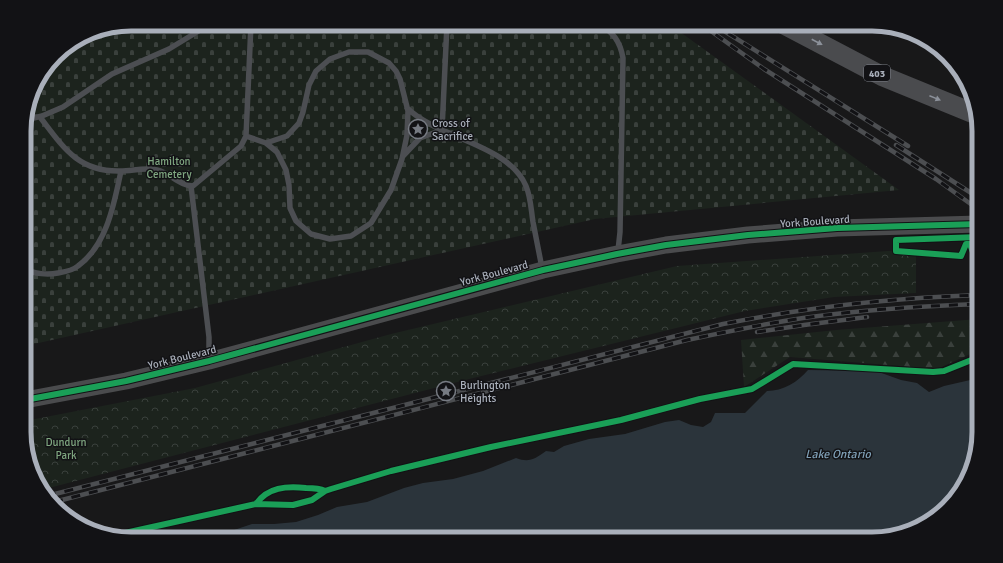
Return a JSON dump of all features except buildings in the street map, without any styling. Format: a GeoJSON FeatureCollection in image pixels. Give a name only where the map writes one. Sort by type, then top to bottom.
{"type":"FeatureCollection","features":[{"type":"Feature","properties":{"kind":"highway","name":"403"},"geometry":{"type":"LineString","coordinates":[[796,31],[882,76],[970,112]]}},
{"type":"Feature","properties":{"kind":"main road","name":"York Boulevard"},"geometry":{"type":"LineString","coordinates":[[31,399],[126,381],[209,361],[543,270],[617,254],[666,245],[748,235],[837,228],[972,224]]}},
{"type":"Feature","properties":{"kind":"lane"},"geometry":{"type":"LineString","coordinates":[[32,119],[40,117],[63,107],[112,74],[169,49],[199,31]]}},
{"type":"Feature","properties":{"kind":"lane"},"geometry":{"type":"LineString","coordinates":[[40,117],[63,148],[76,159],[97,169],[121,171],[144,168],[158,170],[172,176],[185,185],[191,186],[241,146],[246,136],[251,31]]}},
{"type":"Feature","properties":{"kind":"lane"},"geometry":{"type":"LineString","coordinates":[[442,130],[448,31]]}},
{"type":"Feature","properties":{"kind":"lane"},"geometry":{"type":"LineString","coordinates":[[608,31],[617,38],[621,47],[623,58],[620,232],[617,254]]}},
{"type":"Feature","properties":{"kind":"lane"},"geometry":{"type":"LineString","coordinates":[[266,143],[287,136],[299,123],[309,85],[316,71],[330,59],[348,52],[368,52],[389,63],[396,71],[400,79],[407,108],[407,135],[402,159]]}},
{"type":"Feature","properties":{"kind":"lane"},"geometry":{"type":"LineString","coordinates":[[407,108],[425,122],[501,158],[515,170],[525,184],[529,196],[537,247],[543,270]]}},
{"type":"Feature","properties":{"kind":"lane"},"geometry":{"type":"LineString","coordinates":[[246,136],[266,143],[277,152],[286,170],[289,185],[290,208],[296,221],[311,234],[330,239],[351,236],[372,223],[390,190],[404,154],[420,138],[442,130]]}},
{"type":"Feature","properties":{"kind":"lane"},"geometry":{"type":"LineString","coordinates":[[31,272],[51,275],[68,271],[78,267],[96,247],[112,212],[121,171]]}},
{"type":"Feature","properties":{"kind":"lane"},"geometry":{"type":"LineString","coordinates":[[191,186],[209,338],[209,361]]}},
{"type":"Feature","properties":{"kind":"green space","name":"Hamilton Cemetery"},"geometry":{"type":"Polygon","coordinates":[[[125,31],[679,31],[899,190],[595,219],[31,345],[31,131],[34,105],[44,81],[65,56],[87,41],[112,33],[125,31]]]}},
{"type":"Feature","properties":{"kind":"green space","name":"Dundurn Park"},"geometry":{"type":"Polygon","coordinates":[[[916,249],[916,293],[834,297],[745,311],[469,379],[49,488],[36,464],[32,445],[31,420],[195,388],[391,334],[677,266],[916,249]]]}},
{"type":"Feature","properties":{"kind":"green space"},"geometry":{"type":"Polygon","coordinates":[[[972,320],[972,353],[937,369],[790,357],[744,387],[741,340],[836,330],[972,320]]]}},
{"type":"Feature","properties":{"kind":"water","name":"Lake Ontario"},"geometry":{"type":"Polygon","coordinates":[[[808,370],[876,371],[901,380],[917,383],[929,392],[944,386],[972,380],[972,438],[967,464],[959,482],[938,507],[916,522],[904,527],[878,532],[228,532],[252,524],[296,522],[337,507],[367,502],[404,488],[423,483],[453,479],[483,471],[516,458],[528,460],[546,451],[554,452],[564,446],[589,439],[625,434],[665,422],[679,420],[691,425],[703,427],[711,422],[715,413],[745,413],[767,391],[784,388],[800,378],[808,370]]]}},
{"type":"Feature","properties":{"kind":"railway"},"geometry":{"type":"LineString","coordinates":[[711,31],[764,69],[936,179],[972,205]]}},
{"type":"Feature","properties":{"kind":"railway"},"geometry":{"type":"LineString","coordinates":[[724,31],[908,146]]}},
{"type":"Feature","properties":{"kind":"railway"},"geometry":{"type":"LineString","coordinates":[[896,145],[972,194]]}},
{"type":"Feature","properties":{"kind":"railway"},"geometry":{"type":"LineString","coordinates":[[53,494],[723,324],[850,304],[914,298],[972,295]]}},
{"type":"Feature","properties":{"kind":"railway"},"geometry":{"type":"LineString","coordinates":[[58,501],[687,340],[774,323],[825,315],[891,309],[972,304]]}},
{"type":"Feature","properties":{"kind":"railway"},"geometry":{"type":"LineString","coordinates":[[757,332],[867,317]]}},
{"type":"Feature","properties":{"kind":"cycle path"},"geometry":{"type":"LineString","coordinates":[[31,399],[126,381],[209,361],[543,270],[617,254],[666,245],[748,235],[837,228],[972,224]]}},
{"type":"Feature","properties":{"kind":"cycle path"},"geometry":{"type":"LineString","coordinates":[[972,237],[896,240],[896,251],[961,256],[966,244],[970,244],[972,250]]}},
{"type":"Feature","properties":{"kind":"cycle path"},"geometry":{"type":"LineString","coordinates":[[130,532],[256,504],[293,505],[312,500],[325,491],[391,471],[491,447],[621,420],[700,399],[752,389],[793,364],[933,372],[944,371],[972,360]]}},
{"type":"Feature","properties":{"kind":"cycle path"},"geometry":{"type":"LineString","coordinates":[[256,504],[266,494],[278,489],[299,487],[316,488],[325,491]]}},
{"type":"Feature","properties":{"kind":"place","name":"Cross of Sacrifice"},"geometry":{"type":"Point","coordinates":[418,129]}},
{"type":"Feature","properties":{"kind":"place","name":"Burlington Heights"},"geometry":{"type":"Point","coordinates":[446,391]}}]}
